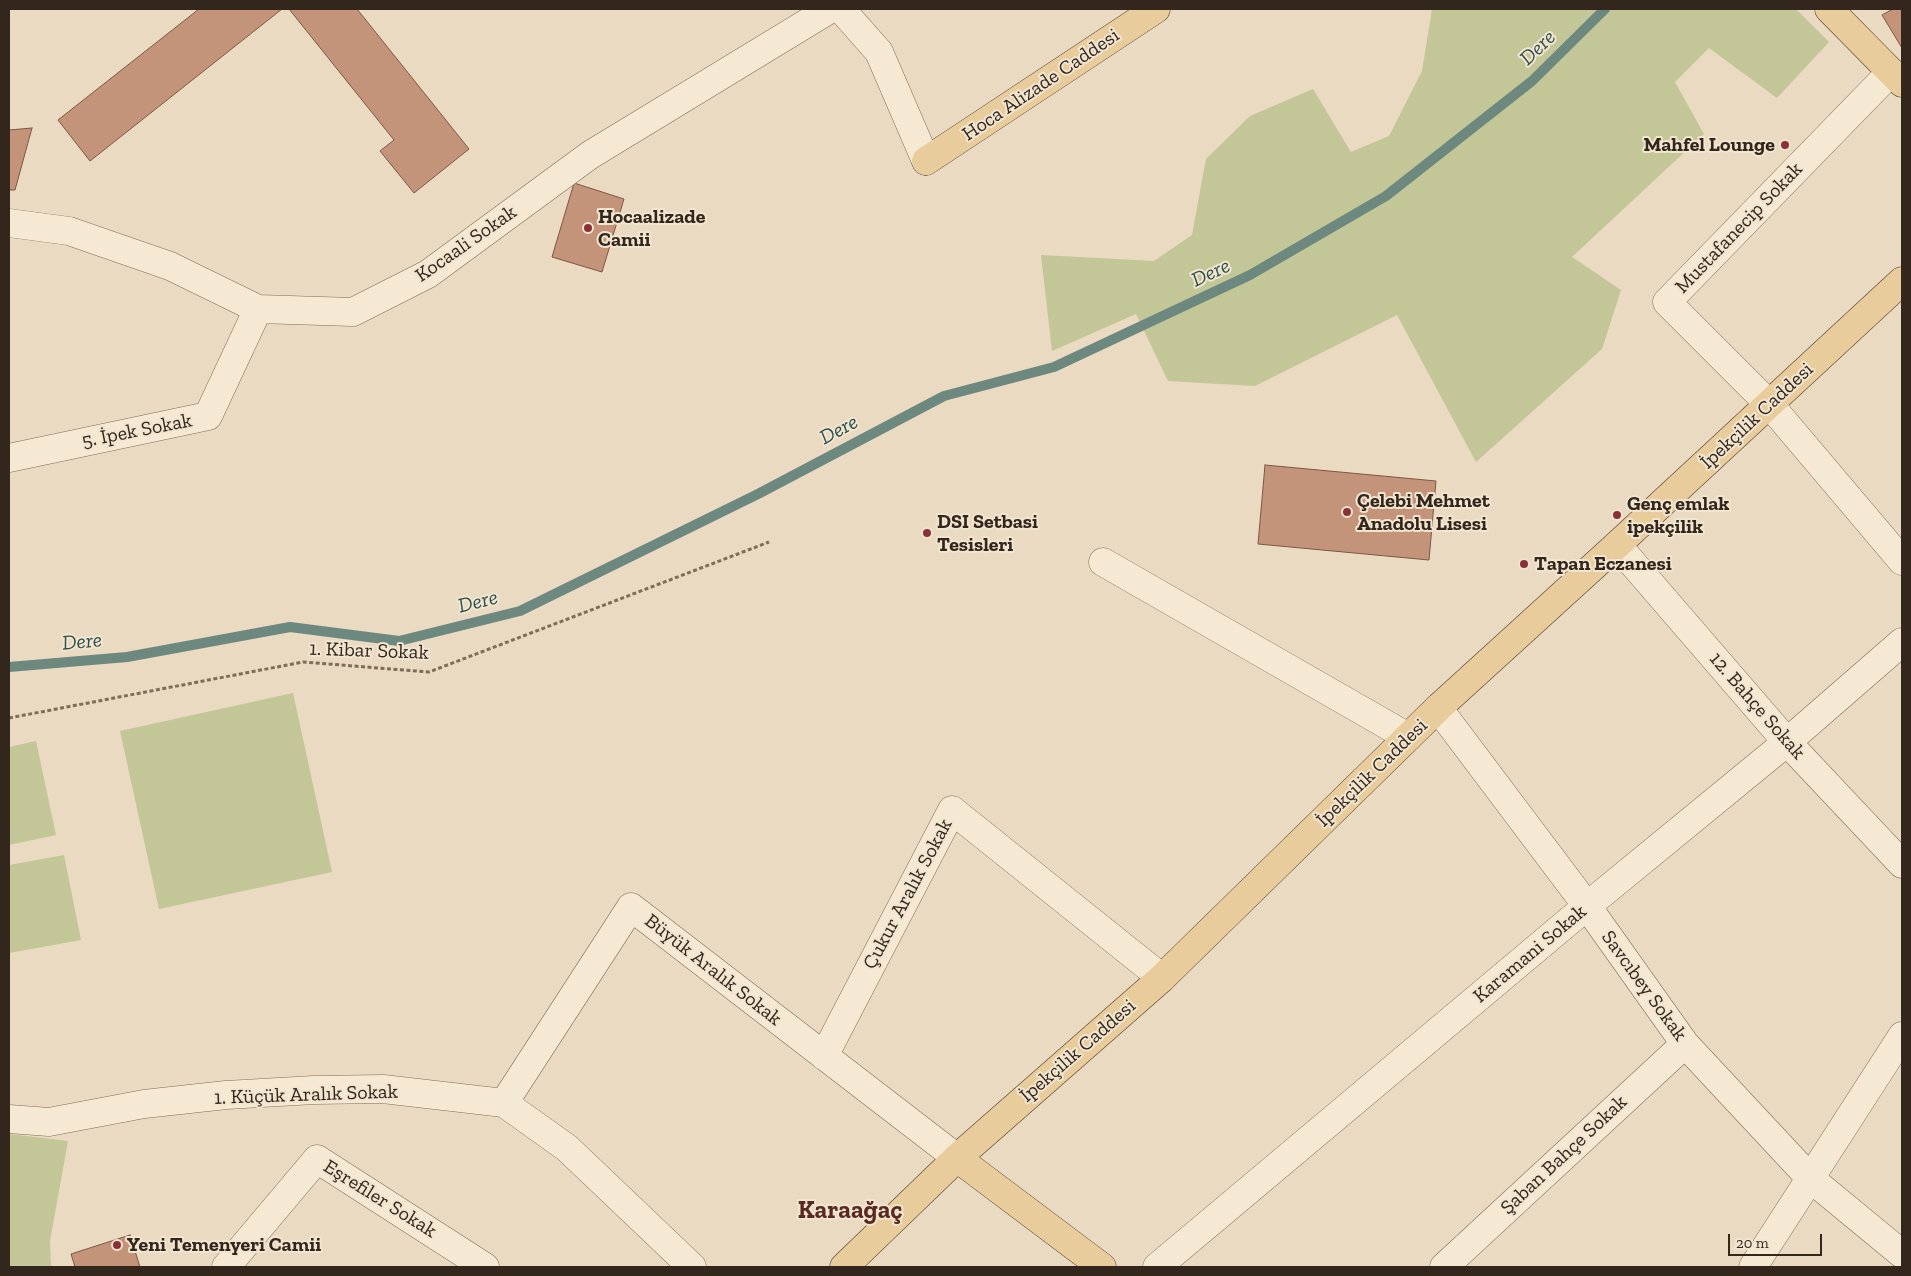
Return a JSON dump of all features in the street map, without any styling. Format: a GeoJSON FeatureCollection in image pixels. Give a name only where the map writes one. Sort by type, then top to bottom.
{"type":"FeatureCollection","features":[{"type":"Feature","properties":{"kind":"main road","name":"Hoca Alizade Caddesi"},"geometry":{"type":"LineString","coordinates":[[926,161],[1156,9]]}},
{"type":"Feature","properties":{"kind":"main road"},"geometry":{"type":"LineString","coordinates":[[1829,9],[1897,77]]}},
{"type":"Feature","properties":{"kind":"main road","name":"İpekçilik Caddesi"},"geometry":{"type":"LineString","coordinates":[[844,1267],[957,1158],[1162,978],[1438,708],[1770,405],[1902,281]]}},
{"type":"Feature","properties":{"kind":"main road"},"geometry":{"type":"LineString","coordinates":[[957,1158],[1102,1267]]}},
{"type":"Feature","properties":{"kind":"street","name":"Kocaali Sokak"},"geometry":{"type":"LineString","coordinates":[[9,223],[68,231],[170,266],[258,310],[352,312],[428,274],[590,155],[830,9]]}},
{"type":"Feature","properties":{"kind":"street"},"geometry":{"type":"LineString","coordinates":[[841,9],[879,52],[926,161]]}},
{"type":"Feature","properties":{"kind":"street","name":"Mustafanecip Sokak"},"geometry":{"type":"LineString","coordinates":[[1770,405],[1667,302],[1897,77]]}},
{"type":"Feature","properties":{"kind":"street","name":"5. İpek Sokak"},"geometry":{"type":"LineString","coordinates":[[9,458],[208,416],[258,310]]}},
{"type":"Feature","properties":{"kind":"street"},"geometry":{"type":"LineString","coordinates":[[1770,405],[1902,561]]}},
{"type":"Feature","properties":{"kind":"street","name":"12. Bahçe Sokak"},"geometry":{"type":"LineString","coordinates":[[1617,545],[1787,742],[1902,864]]}},
{"type":"Feature","properties":{"kind":"street"},"geometry":{"type":"LineString","coordinates":[[1103,562],[1408,737]]}},
{"type":"Feature","properties":{"kind":"street","name":"Karamani Sokak"},"geometry":{"type":"LineString","coordinates":[[1157,1267],[1587,906],[1787,742],[1902,642]]}},
{"type":"Feature","properties":{"kind":"street","name":"Savcıbey Sokak"},"geometry":{"type":"LineString","coordinates":[[1438,708],[1587,906],[1685,1044],[1811,1179],[1902,1254]]}},
{"type":"Feature","properties":{"kind":"street","name":"Çukur Aralık Sokak"},"geometry":{"type":"LineString","coordinates":[[824,1056],[952,810],[1162,978]]}},
{"type":"Feature","properties":{"kind":"street","name":"Büyük Aralık Sokak"},"geometry":{"type":"LineString","coordinates":[[504,1103],[632,907],[957,1158]]}},
{"type":"Feature","properties":{"kind":"street"},"geometry":{"type":"LineString","coordinates":[[1753,1267],[1902,1036]]}},
{"type":"Feature","properties":{"kind":"street","name":"Şaban Bahçe Sokak"},"geometry":{"type":"LineString","coordinates":[[1444,1267],[1685,1044]]}},
{"type":"Feature","properties":{"kind":"street","name":"1. Küçük Aralık Sokak"},"geometry":{"type":"LineString","coordinates":[[9,1119],[49,1122],[144,1104],[226,1095],[314,1090],[383,1089],[504,1103],[567,1148],[692,1267]]}},
{"type":"Feature","properties":{"kind":"street","name":"Eşrefiler Sokak"},"geometry":{"type":"LineString","coordinates":[[227,1267],[317,1159],[481,1266]]}},
{"type":"Feature","properties":{"kind":"path","name":"1. Kibar Sokak"},"geometry":{"type":"LineString","coordinates":[[9,718],[303,662],[429,672],[769,542]]}},
{"type":"Feature","properties":{"kind":"green space"},"geometry":{"type":"Polygon","coordinates":[[[1432,9],[1796,9],[1829,42],[1777,98],[1709,48],[1675,82],[1704,134],[1572,257],[1621,290],[1602,349],[1476,462],[1397,315],[1255,386],[1168,381],[1136,314],[1052,351],[1041,255],[1154,261],[1192,235],[1206,159],[1250,116],[1313,89],[1351,152],[1389,136],[1422,71],[1432,9]]]}},
{"type":"Feature","properties":{"kind":"green space"},"geometry":{"type":"Polygon","coordinates":[[[293,693],[332,872],[159,909],[120,731],[293,693]]]}},
{"type":"Feature","properties":{"kind":"green space"},"geometry":{"type":"Polygon","coordinates":[[[36,741],[56,835],[9,845],[9,747],[36,741]]]}},
{"type":"Feature","properties":{"kind":"green space"},"geometry":{"type":"Polygon","coordinates":[[[64,855],[81,940],[9,953],[9,865],[64,855]]]}},
{"type":"Feature","properties":{"kind":"green space"},"geometry":{"type":"Polygon","coordinates":[[[9,1134],[68,1141],[50,1241],[51,1267],[9,1267],[9,1134]]]}},
{"type":"Feature","properties":{"kind":"building"},"geometry":{"type":"Polygon","coordinates":[[[199,9],[282,9],[90,161],[58,120],[199,9]]]}},
{"type":"Feature","properties":{"kind":"building"},"geometry":{"type":"Polygon","coordinates":[[[289,9],[357,9],[469,149],[414,193],[380,151],[394,140],[289,9]]]}},
{"type":"Feature","properties":{"kind":"building"},"geometry":{"type":"Polygon","coordinates":[[[1893,9],[1902,9],[1902,48],[1882,15],[1893,9]]]}},
{"type":"Feature","properties":{"kind":"building"},"geometry":{"type":"Polygon","coordinates":[[[32,128],[15,190],[9,190],[9,130],[32,128]]]}},
{"type":"Feature","properties":{"kind":"building","name":"Hocaalizade Camii"},"geometry":{"type":"Polygon","coordinates":[[[574,183],[624,199],[602,272],[552,257],[574,183]]]}},
{"type":"Feature","properties":{"kind":"building","name":"Çelebi Mehmet Anadolu Lisesi"},"geometry":{"type":"Polygon","coordinates":[[[1265,465],[1436,481],[1429,560],[1258,544],[1265,465]]]}},
{"type":"Feature","properties":{"kind":"building","name":"Yeni Temenyeri Camii"},"geometry":{"type":"Polygon","coordinates":[[[130,1235],[140,1267],[75,1267],[71,1254],[130,1235]]]}},
{"type":"Feature","properties":{"kind":"waterway","name":"Dere"},"geometry":{"type":"LineString","coordinates":[[9,667],[127,657],[290,627],[399,641],[520,611],[758,494],[944,396],[1054,367],[1250,275],[1386,196],[1532,81],[1605,9]]}},
{"type":"Feature","properties":{"kind":"place","name":"Mahfel Lounge"},"geometry":{"type":"Point","coordinates":[1785,145]}},
{"type":"Feature","properties":{"kind":"place","name":"Hocaalizade Camii"},"geometry":{"type":"Point","coordinates":[588,228]}},
{"type":"Feature","properties":{"kind":"place","name":"Çelebi Mehmet Anadolu Lisesi"},"geometry":{"type":"Point","coordinates":[1347,512]}},
{"type":"Feature","properties":{"kind":"place","name":"Genç emlak ipekçilik"},"geometry":{"type":"Point","coordinates":[1617,515]}},
{"type":"Feature","properties":{"kind":"place","name":"DSI Setbasi Tesisleri"},"geometry":{"type":"Point","coordinates":[927,533]}},
{"type":"Feature","properties":{"kind":"place","name":"Tapan Eczanesi"},"geometry":{"type":"Point","coordinates":[1524,564]}},
{"type":"Feature","properties":{"kind":"place","name":"Yeni Temenyeri Camii"},"geometry":{"type":"Point","coordinates":[117,1245]}},
{"type":"Feature","properties":{"kind":"district","name":"Karaağaç"},"geometry":{"type":"Point","coordinates":[850,1211]}}]}
